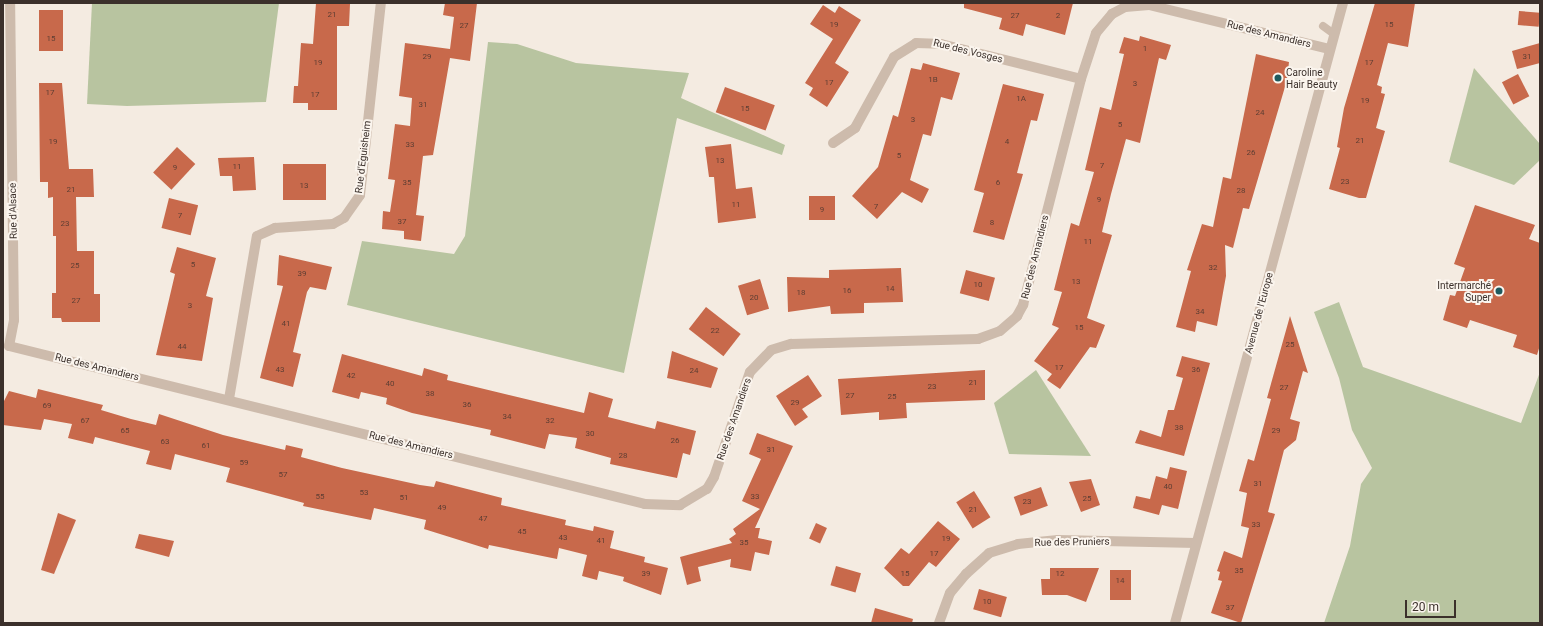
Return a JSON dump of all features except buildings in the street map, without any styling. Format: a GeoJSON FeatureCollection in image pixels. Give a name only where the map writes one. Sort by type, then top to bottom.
{"type":"FeatureCollection","features":[{"type":"Feature","properties":{"kind":"street","name":"Rue d'Alsace"},"geometry":{"type":"LineString","coordinates":[[6,349],[14,320],[10,3]]}},
{"type":"Feature","properties":{"kind":"street","name":"Rue d'Eguisheim"},"geometry":{"type":"LineString","coordinates":[[229,399],[257,236],[275,228],[333,224],[344,218],[360,195],[381,3]]}},
{"type":"Feature","properties":{"kind":"street","name":"Avenue de l'Europe"},"geometry":{"type":"LineString","coordinates":[[1175,623],[1334,34],[1344,3]]}},
{"type":"Feature","properties":{"kind":"street","name":"Rue des Amandiers"},"geometry":{"type":"LineString","coordinates":[[6,349],[229,399],[645,504],[680,505],[707,489],[714,477],[750,372],[771,350],[791,344],[978,339],[1000,331],[1017,316],[1023,305],[1081,79],[1102,22],[1125,7],[1137,4],[1163,8],[1330,49]]}},
{"type":"Feature","properties":{"kind":"street","name":"Rue des Vosges"},"geometry":{"type":"LineString","coordinates":[[833,143],[855,128],[894,58],[916,43],[941,44],[1081,79]]}},
{"type":"Feature","properties":{"kind":"street","name":"Rue des Pruniers"},"geometry":{"type":"LineString","coordinates":[[939,623],[950,593],[966,574],[989,553],[1018,544],[1058,540],[1196,543]]}},
{"type":"Feature","properties":{"kind":"lane"},"geometry":{"type":"LineString","coordinates":[[1323,26],[1334,34]]}},
{"type":"Feature","properties":{"kind":"green space"},"geometry":{"type":"Polygon","coordinates":[[[92,3],[279,3],[266,102],[127,106],[87,104],[92,3]]]}},
{"type":"Feature","properties":{"kind":"green space"},"geometry":{"type":"Polygon","coordinates":[[[488,42],[517,44],[576,63],[689,73],[681,98],[785,145],[782,155],[677,118],[624,373],[347,305],[362,241],[454,254],[465,236],[488,42]]]}},
{"type":"Feature","properties":{"kind":"green space"},"geometry":{"type":"Polygon","coordinates":[[[1474,68],[1540,144],[1540,160],[1514,185],[1449,162],[1474,68]]]}},
{"type":"Feature","properties":{"kind":"green space"},"geometry":{"type":"Polygon","coordinates":[[[1339,302],[1363,367],[1521,423],[1540,372],[1540,623],[1324,623],[1350,546],[1361,484],[1372,468],[1352,430],[1339,378],[1314,312],[1339,302]]]}},
{"type":"Feature","properties":{"kind":"green space"},"geometry":{"type":"Polygon","coordinates":[[[1036,370],[1091,456],[1009,454],[994,403],[1036,370]]]}},
{"type":"Feature","properties":{"kind":"place","name":"Caroline Hair Beauty"},"geometry":{"type":"Point","coordinates":[1278,78]}},
{"type":"Feature","properties":{"kind":"place","name":"Intermarché Super"},"geometry":{"type":"Point","coordinates":[1499,291]}}]}
